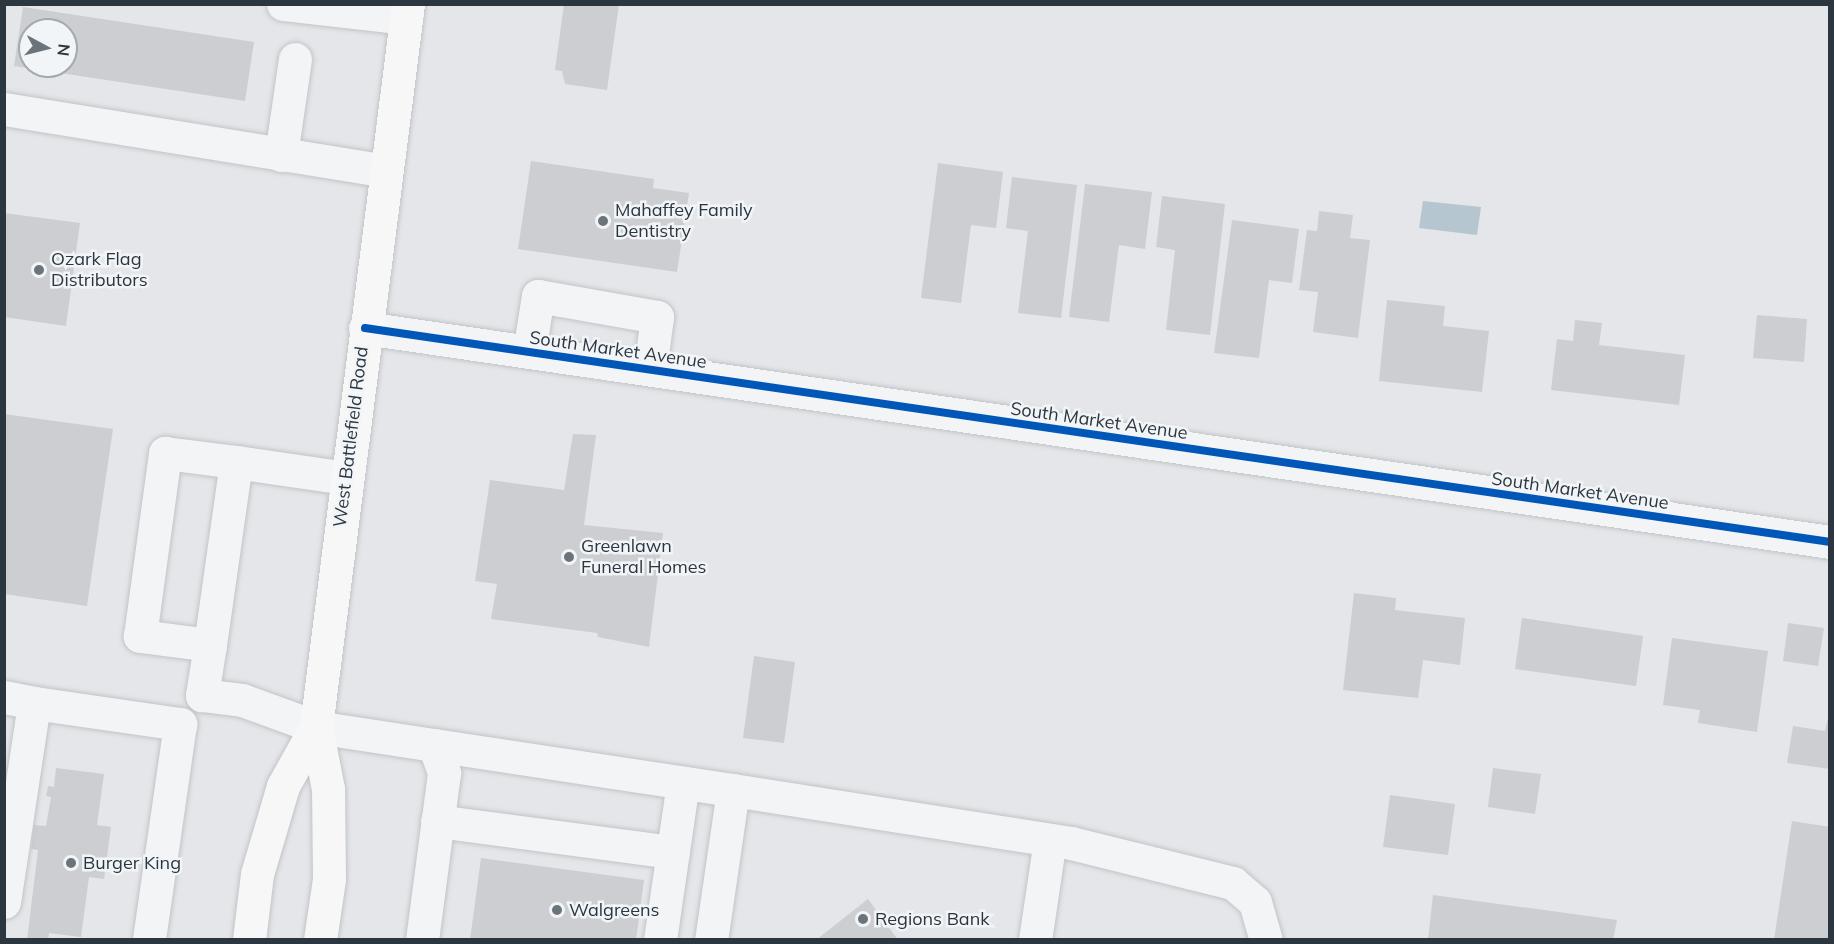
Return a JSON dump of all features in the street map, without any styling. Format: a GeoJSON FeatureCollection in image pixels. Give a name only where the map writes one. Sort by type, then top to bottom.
{"type":"FeatureCollection","features":[{"type":"Feature","properties":{"kind":"main road","name":"West Battlefield Road"},"geometry":{"type":"LineString","coordinates":[[320,939],[329,879],[328,789],[316,727],[407,11]]}},
{"type":"Feature","properties":{"kind":"main road","name":"West Battlefield Road"},"geometry":{"type":"LineString","coordinates":[[249,939],[257,874],[283,786],[316,727]]}},
{"type":"Feature","properties":{"kind":"street"},"geometry":{"type":"LineString","coordinates":[[283,4],[407,11]]}},
{"type":"Feature","properties":{"kind":"street"},"geometry":{"type":"LineString","coordinates":[[281,154],[295,58]]}},
{"type":"Feature","properties":{"kind":"street"},"geometry":{"type":"LineString","coordinates":[[4,109],[386,171]]}},
{"type":"Feature","properties":{"kind":"street"},"geometry":{"type":"LineString","coordinates":[[529,352],[538,296],[657,317],[650,369]]}},
{"type":"Feature","properties":{"kind":"street","name":"South Market Avenue"},"geometry":{"type":"LineString","coordinates":[[365,328],[1830,542]]}},
{"type":"Feature","properties":{"kind":"street"},"geometry":{"type":"LineString","coordinates":[[210,645],[140,636],[165,453],[346,478]]}},
{"type":"Feature","properties":{"kind":"street"},"geometry":{"type":"LineString","coordinates":[[149,939],[180,724],[202,695],[236,462]]}},
{"type":"Feature","properties":{"kind":"street"},"geometry":{"type":"LineString","coordinates":[[202,695],[242,700],[316,727],[1050,840],[1233,883],[1255,902],[1266,939]]}},
{"type":"Feature","properties":{"kind":"street"},"geometry":{"type":"LineString","coordinates":[[4,902],[19,700],[180,724]]}},
{"type":"Feature","properties":{"kind":"street"},"geometry":{"type":"LineString","coordinates":[[422,939],[444,773],[434,746]]}},
{"type":"Feature","properties":{"kind":"street"},"geometry":{"type":"LineString","coordinates":[[660,939],[683,783]]}},
{"type":"Feature","properties":{"kind":"street"},"geometry":{"type":"LineString","coordinates":[[711,939],[733,790]]}},
{"type":"Feature","properties":{"kind":"street"},"geometry":{"type":"LineString","coordinates":[[437,821],[673,852]]}},
{"type":"Feature","properties":{"kind":"street"},"geometry":{"type":"LineString","coordinates":[[1035,939],[1050,840]]}},
{"type":"Feature","properties":{"kind":"shaded area"},"geometry":{"type":"Polygon","coordinates":[[[1423,201],[1481,207],[1477,235],[1419,228],[1423,201]]]}},
{"type":"Feature","properties":{"kind":"building"},"geometry":{"type":"Polygon","coordinates":[[[564,4],[619,4],[607,90],[565,84],[562,71],[555,70],[564,4]]]}},
{"type":"Feature","properties":{"kind":"building"},"geometry":{"type":"Polygon","coordinates":[[[23,7],[254,42],[245,101],[78,76],[78,18],[21,18],[23,7]]]}},
{"type":"Feature","properties":{"kind":"building"},"geometry":{"type":"Polygon","coordinates":[[[18,40],[18,67],[14,66],[18,40]]]}},
{"type":"Feature","properties":{"kind":"building","name":"Mahaffey Family Dentistry"},"geometry":{"type":"Polygon","coordinates":[[[531,161],[654,179],[653,188],[689,193],[677,272],[518,249],[531,161]]]}},
{"type":"Feature","properties":{"kind":"building"},"geometry":{"type":"Polygon","coordinates":[[[938,163],[1003,172],[996,228],[971,225],[961,303],[921,298],[938,163]]]}},
{"type":"Feature","properties":{"kind":"building"},"geometry":{"type":"Polygon","coordinates":[[[1012,177],[1077,185],[1061,318],[1018,313],[1028,231],[1006,228],[1012,177]]]}},
{"type":"Feature","properties":{"kind":"building"},"geometry":{"type":"Polygon","coordinates":[[[1085,184],[1152,192],[1145,249],[1119,245],[1109,322],[1069,317],[1085,184]]]}},
{"type":"Feature","properties":{"kind":"building"},"geometry":{"type":"Polygon","coordinates":[[[1162,196],[1225,204],[1210,335],[1166,330],[1175,250],[1156,247],[1162,196]]]}},
{"type":"Feature","properties":{"kind":"building"},"geometry":{"type":"Polygon","coordinates":[[[1319,211],[1353,215],[1350,238],[1370,240],[1358,338],[1313,332],[1318,292],[1299,290],[1307,230],[1317,231],[1319,211]]]}},
{"type":"Feature","properties":{"kind":"building","name":"Ozark Flag Distributors"},"geometry":{"type":"Polygon","coordinates":[[[4,213],[80,223],[66,326],[4,317],[4,213]]]}},
{"type":"Feature","properties":{"kind":"building"},"geometry":{"type":"Polygon","coordinates":[[[1232,220],[1299,229],[1292,283],[1269,280],[1259,358],[1214,353],[1232,220]]]}},
{"type":"Feature","properties":{"kind":"building"},"geometry":{"type":"Polygon","coordinates":[[[1387,300],[1445,306],[1443,326],[1489,331],[1482,392],[1379,381],[1387,300]]]}},
{"type":"Feature","properties":{"kind":"building"},"geometry":{"type":"Polygon","coordinates":[[[1757,315],[1807,319],[1804,362],[1753,358],[1757,315]]]}},
{"type":"Feature","properties":{"kind":"building"},"geometry":{"type":"Polygon","coordinates":[[[1575,320],[1602,323],[1599,345],[1685,355],[1679,405],[1551,390],[1557,339],[1573,341],[1575,320]]]}},
{"type":"Feature","properties":{"kind":"building"},"geometry":{"type":"Polygon","coordinates":[[[4,414],[113,429],[87,606],[4,594],[4,414]]]}},
{"type":"Feature","properties":{"kind":"building","name":"Greenlawn Funeral Homes"},"geometry":{"type":"Polygon","coordinates":[[[573,434],[596,435],[584,525],[663,533],[649,647],[598,637],[597,633],[491,619],[497,584],[475,581],[490,480],[564,490],[573,434]]]}},
{"type":"Feature","properties":{"kind":"building"},"geometry":{"type":"Polygon","coordinates":[[[1354,593],[1396,598],[1395,610],[1465,618],[1460,665],[1423,660],[1418,698],[1343,690],[1354,593]]]}},
{"type":"Feature","properties":{"kind":"building"},"geometry":{"type":"Polygon","coordinates":[[[1522,618],[1643,636],[1636,686],[1515,669],[1522,618]]]}},
{"type":"Feature","properties":{"kind":"building"},"geometry":{"type":"Polygon","coordinates":[[[1788,623],[1824,628],[1818,666],[1783,661],[1788,623]]]}},
{"type":"Feature","properties":{"kind":"building"},"geometry":{"type":"Polygon","coordinates":[[[1672,638],[1768,651],[1757,732],[1698,723],[1700,710],[1663,705],[1672,638]]]}},
{"type":"Feature","properties":{"kind":"building"},"geometry":{"type":"Polygon","coordinates":[[[754,656],[795,662],[784,743],[743,738],[754,656]]]}},
{"type":"Feature","properties":{"kind":"building"},"geometry":{"type":"Polygon","coordinates":[[[1830,709],[1830,769],[1787,763],[1793,726],[1825,731],[1830,709]]]}},
{"type":"Feature","properties":{"kind":"building","name":"Burger King"},"geometry":{"type":"Polygon","coordinates":[[[56,768],[104,774],[97,825],[111,827],[104,879],[89,877],[81,937],[49,933],[48,940],[27,940],[38,850],[31,849],[34,825],[46,826],[51,797],[46,796],[48,786],[54,787],[56,768]]]}},
{"type":"Feature","properties":{"kind":"building"},"geometry":{"type":"Polygon","coordinates":[[[1493,768],[1541,774],[1535,814],[1488,807],[1493,768]]]}},
{"type":"Feature","properties":{"kind":"building"},"geometry":{"type":"Polygon","coordinates":[[[1390,795],[1455,804],[1448,855],[1383,847],[1390,795]]]}},
{"type":"Feature","properties":{"kind":"building"},"geometry":{"type":"Polygon","coordinates":[[[1792,821],[1830,827],[1830,940],[1774,940],[1792,821]]]}},
{"type":"Feature","properties":{"kind":"building","name":"Walgreens"},"geometry":{"type":"Polygon","coordinates":[[[481,858],[644,880],[636,940],[470,940],[481,858]]]}},
{"type":"Feature","properties":{"kind":"building"},"geometry":{"type":"Polygon","coordinates":[[[1433,895],[1617,920],[1613,940],[1428,940],[1433,895]]]}},
{"type":"Feature","properties":{"kind":"building","name":"Regions Bank"},"geometry":{"type":"Polygon","coordinates":[[[868,899],[898,940],[816,940],[868,899]]]}},
{"type":"Feature","properties":{"kind":"cycle path"},"geometry":{"type":"LineString","coordinates":[[365,328],[1830,542]]}},
{"type":"Feature","properties":{"kind":"place","name":"Mahaffey Family Dentistry"},"geometry":{"type":"Point","coordinates":[603,221]}},
{"type":"Feature","properties":{"kind":"place","name":"Ozark Flag Distributors"},"geometry":{"type":"Point","coordinates":[39,270]}},
{"type":"Feature","properties":{"kind":"place","name":"Greenlawn Funeral Homes"},"geometry":{"type":"Point","coordinates":[569,557]}},
{"type":"Feature","properties":{"kind":"place","name":"Burger King"},"geometry":{"type":"Point","coordinates":[71,863]}},
{"type":"Feature","properties":{"kind":"place","name":"Walgreens"},"geometry":{"type":"Point","coordinates":[557,910]}},
{"type":"Feature","properties":{"kind":"place","name":"Regions Bank"},"geometry":{"type":"Point","coordinates":[863,919]}}]}
